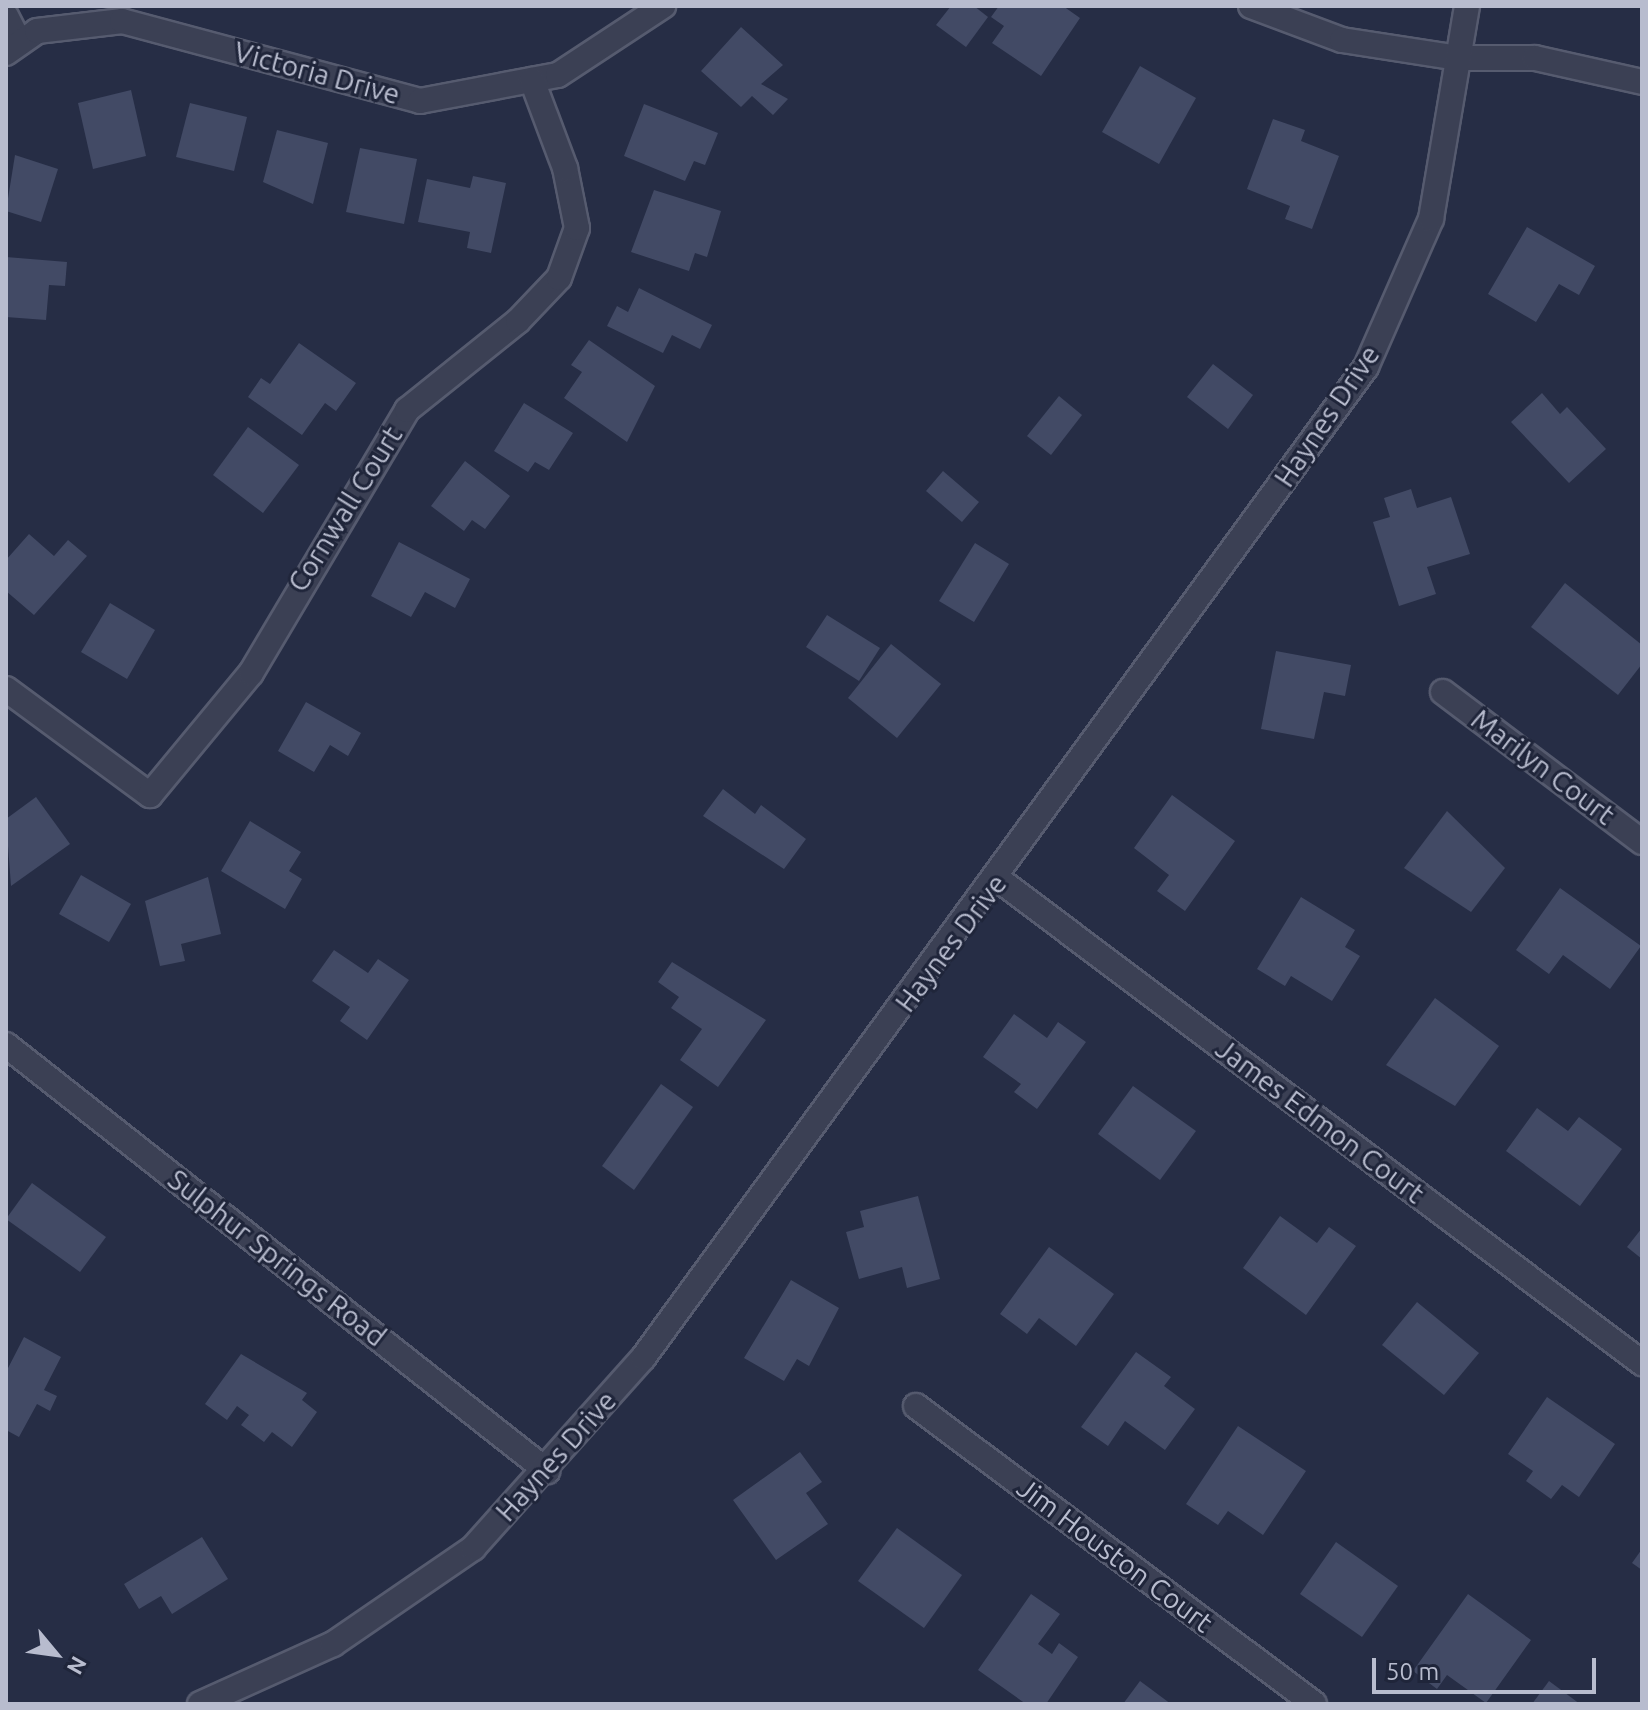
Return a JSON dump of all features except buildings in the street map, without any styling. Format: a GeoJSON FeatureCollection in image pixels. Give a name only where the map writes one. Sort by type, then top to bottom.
{"type":"FeatureCollection","features":[{"type":"Feature","properties":{"kind":"street","name":"Victoria Drive"},"geometry":{"type":"LineString","coordinates":[[13,48],[37,31],[122,21],[420,101],[558,75],[663,6]]}},
{"type":"Feature","properties":{"kind":"street"},"geometry":{"type":"LineString","coordinates":[[1251,6],[1342,40],[1458,58],[1535,58],[1642,82]]}},
{"type":"Feature","properties":{"kind":"street","name":"Haynes Drive"},"geometry":{"type":"LineString","coordinates":[[200,1704],[333,1644],[473,1548],[547,1471],[643,1358],[998,879],[1366,367],[1431,219],[1467,6]]}},
{"type":"Feature","properties":{"kind":"street"},"geometry":{"type":"LineString","coordinates":[[6,16],[13,48]]}},
{"type":"Feature","properties":{"kind":"street","name":"Cornwall Court"},"geometry":{"type":"LineString","coordinates":[[6,689],[150,795],[251,673],[407,410],[518,321],[559,278],[577,228],[565,168],[532,80]]}},
{"type":"Feature","properties":{"kind":"street","name":"Marilyn Court"},"geometry":{"type":"LineString","coordinates":[[1443,692],[1642,842]]}},
{"type":"Feature","properties":{"kind":"street","name":"James Edmon Court"},"geometry":{"type":"LineString","coordinates":[[998,879],[1642,1363]]}},
{"type":"Feature","properties":{"kind":"street","name":"Sulphur Springs Road"},"geometry":{"type":"LineString","coordinates":[[6,1045],[547,1471]]}},
{"type":"Feature","properties":{"kind":"street","name":"Jim Houston Court"},"geometry":{"type":"LineString","coordinates":[[916,1406],[1314,1704]]}}]}
